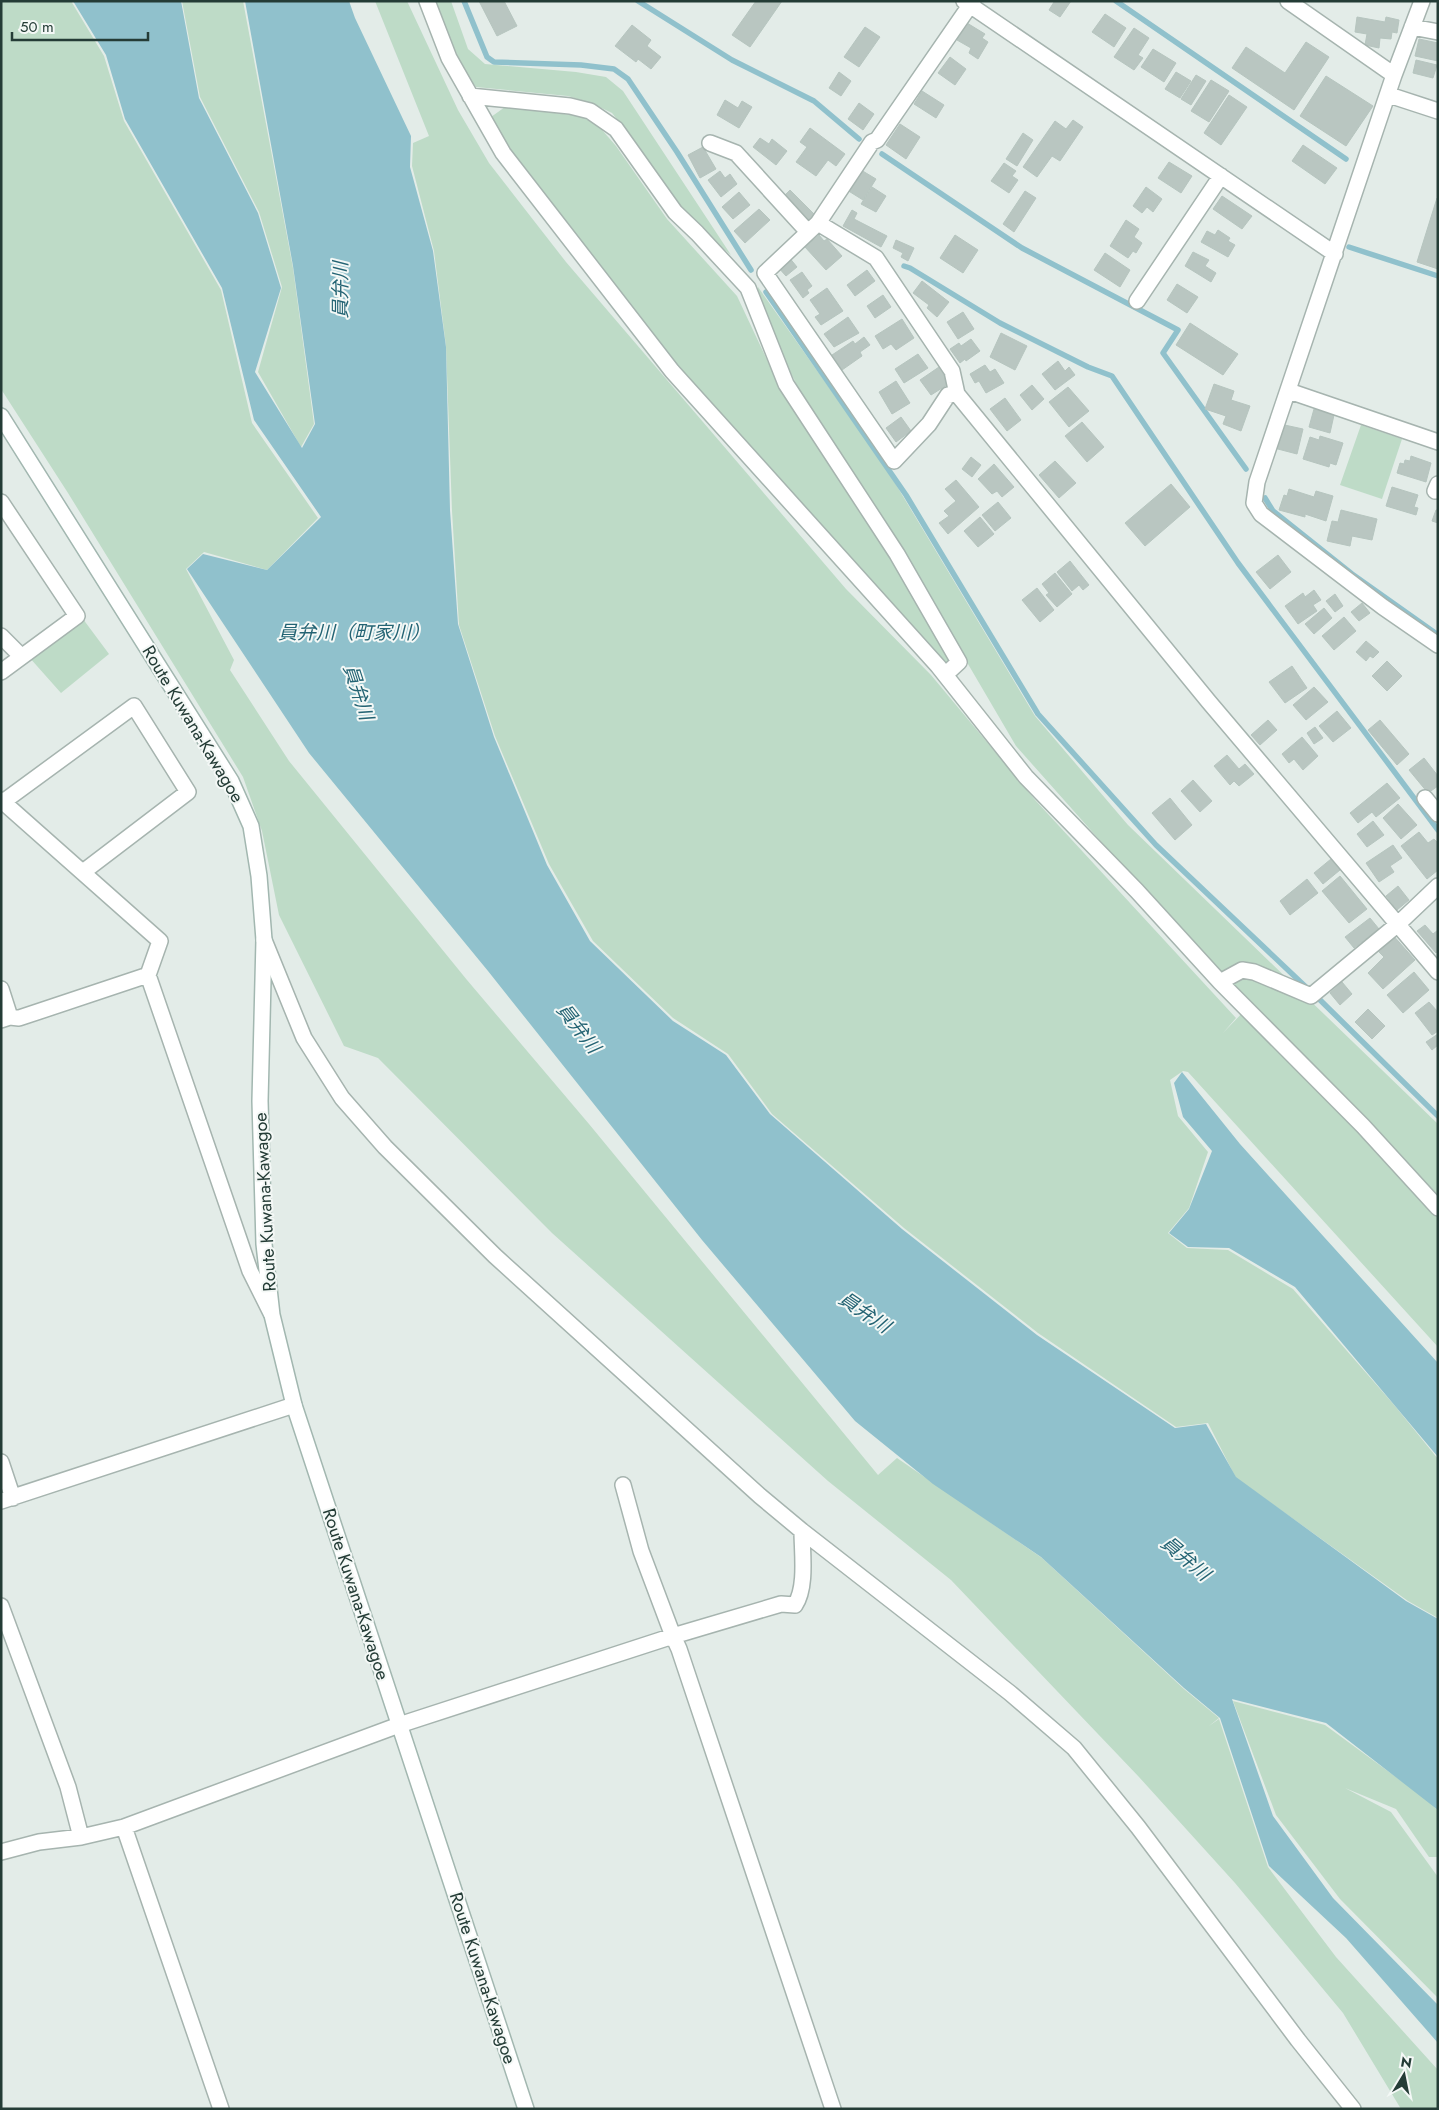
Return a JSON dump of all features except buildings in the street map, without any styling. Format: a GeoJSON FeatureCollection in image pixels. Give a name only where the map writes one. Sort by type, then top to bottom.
{"type":"FeatureCollection","features":[{"type":"Feature","properties":{"kind":"street"},"geometry":{"type":"LineString","coordinates":[[427,1],[450,58],[503,153],[672,371],[945,676],[1026,777],[1220,982],[1363,1126],[1438,1208]]}},
{"type":"Feature","properties":{"kind":"street"},"geometry":{"type":"LineString","coordinates":[[1288,1],[1394,75]]}},
{"type":"Feature","properties":{"kind":"street"},"geometry":{"type":"LineString","coordinates":[[1422,1],[1394,75],[1389,95],[1257,482],[1254,503],[1260,514],[1438,646]]}},
{"type":"Feature","properties":{"kind":"street"},"geometry":{"type":"LineString","coordinates":[[748,288],[813,228],[872,142],[878,140],[969,3],[1335,254]]}},
{"type":"Feature","properties":{"kind":"street"},"geometry":{"type":"LineString","coordinates":[[1412,27],[1438,32]]}},
{"type":"Feature","properties":{"kind":"street"},"geometry":{"type":"LineString","coordinates":[[1389,95],[1438,111]]}},
{"type":"Feature","properties":{"kind":"street"},"geometry":{"type":"LineString","coordinates":[[470,96],[570,106],[590,111],[616,129],[675,212],[748,288],[786,384],[897,554],[959,662],[945,676]]}},
{"type":"Feature","properties":{"kind":"street"},"geometry":{"type":"LineString","coordinates":[[710,143],[736,153],[813,228],[876,258],[952,371],[957,394],[1209,702],[1438,972]]}},
{"type":"Feature","properties":{"kind":"street"},"geometry":{"type":"LineString","coordinates":[[1137,301],[1221,176]]}},
{"type":"Feature","properties":{"kind":"street"},"geometry":{"type":"LineString","coordinates":[[765,273],[894,461],[930,424],[948,395],[957,394]]}},
{"type":"Feature","properties":{"kind":"street"},"geometry":{"type":"LineString","coordinates":[[1289,392],[1438,442]]}},
{"type":"Feature","properties":{"kind":"street","name":"Route Kuwana-Kawagoe"},"geometry":{"type":"LineString","coordinates":[[1,416],[232,781],[252,826],[259,876],[264,940],[260,1110],[264,1244],[272,1315],[294,1405],[526,2109]]}},
{"type":"Feature","properties":{"kind":"street"},"geometry":{"type":"LineString","coordinates":[[1,502],[77,616],[1,672]]}},
{"type":"Feature","properties":{"kind":"street"},"geometry":{"type":"LineString","coordinates":[[1,636],[21,656]]}},
{"type":"Feature","properties":{"kind":"street"},"geometry":{"type":"LineString","coordinates":[[83,872],[188,792],[134,706],[2,801],[160,941],[148,974],[250,1271],[272,1315]]}},
{"type":"Feature","properties":{"kind":"street"},"geometry":{"type":"LineString","coordinates":[[1425,798],[1438,814]]}},
{"type":"Feature","properties":{"kind":"street"},"geometry":{"type":"LineString","coordinates":[[1220,982],[1242,970],[1254,972],[1315,993],[1398,924],[1438,886]]}},
{"type":"Feature","properties":{"kind":"street"},"geometry":{"type":"LineString","coordinates":[[264,940],[304,1038],[342,1098],[385,1147],[495,1256],[753,1490],[802,1531],[1010,1693],[1074,1748],[1138,1827],[1298,2040],[1353,2109]]}},
{"type":"Feature","properties":{"kind":"street"},"geometry":{"type":"LineString","coordinates":[[1,989],[6,1018],[20,1018],[148,974]]}},
{"type":"Feature","properties":{"kind":"street"},"geometry":{"type":"LineString","coordinates":[[1,1462],[7,1500],[294,1405]]}},
{"type":"Feature","properties":{"kind":"street"},"geometry":{"type":"LineString","coordinates":[[623,1485],[641,1551],[673,1636],[680,1649],[833,2109]]}},
{"type":"Feature","properties":{"kind":"street"},"geometry":{"type":"LineString","coordinates":[[1,1852],[39,1842],[81,1837],[124,1827],[399,1725],[673,1636],[781,1604],[795,1605],[798,1600],[803,1572],[802,1531]]}},
{"type":"Feature","properties":{"kind":"street"},"geometry":{"type":"LineString","coordinates":[[1,1606],[68,1787],[81,1837]]}},
{"type":"Feature","properties":{"kind":"street"},"geometry":{"type":"LineString","coordinates":[[124,1827],[220,2109]]}},
{"type":"Feature","properties":{"kind":"green space"},"geometry":{"type":"Polygon","coordinates":[[[1,1],[71,1],[104,56],[124,121],[221,290],[252,423],[318,518],[267,570],[204,552],[186,569],[234,660],[230,670],[289,761],[467,980],[589,1124],[878,1475],[897,1458],[1042,1558],[1184,1689],[1219,1718],[1209,1726],[1219,1719],[1268,1867],[1336,1957],[1438,2070],[1438,2109],[1401,2109],[1343,2013],[1235,1883],[1139,1777],[951,1580],[828,1481],[552,1233],[378,1058],[344,1046],[279,915],[262,831],[243,777],[68,493],[1,389],[1,1]]]}},
{"type":"Feature","properties":{"kind":"green space"},"geometry":{"type":"Polygon","coordinates":[[[182,1],[243,1],[293,268],[314,424],[301,447],[258,372],[282,287],[259,212],[200,97],[182,1]]]}},
{"type":"Feature","properties":{"kind":"green space"},"geometry":{"type":"Polygon","coordinates":[[[375,1],[407,1],[458,110],[489,163],[566,262],[846,589],[931,675],[1036,801],[1236,1018],[1223,1033],[1248,1007],[1016,746],[872,500],[805,401],[758,308],[758,287],[886,468],[1035,716],[1128,825],[1438,1124],[1438,1347],[1188,1072],[1183,1071],[1170,1080],[1178,1116],[1208,1152],[1189,1208],[1168,1233],[1187,1248],[1228,1250],[1293,1289],[1395,1406],[1438,1459],[1438,1618],[1408,1601],[1236,1478],[1208,1423],[1176,1427],[1038,1333],[904,1228],[772,1114],[728,1054],[673,1018],[593,941],[549,864],[495,736],[459,625],[452,511],[446,346],[434,251],[412,166],[413,143],[429,136],[375,1]]]}},
{"type":"Feature","properties":{"kind":"green space"},"geometry":{"type":"Polygon","coordinates":[[[433,1],[451,1],[468,49],[485,64],[576,72],[606,77],[623,91],[731,255],[682,215],[645,155],[612,113],[591,103],[568,96],[476,87],[465,72],[433,1]]]}},
{"type":"Feature","properties":{"kind":"green space"},"geometry":{"type":"Polygon","coordinates":[[[505,107],[579,116],[596,123],[616,146],[667,219],[737,296],[782,392],[877,531],[954,660],[946,670],[826,530],[681,371],[508,150],[491,117],[505,107]]]}},
{"type":"Feature","properties":{"kind":"green space"},"geometry":{"type":"Polygon","coordinates":[[[1361,425],[1402,439],[1382,499],[1340,485],[1361,425]]]}},
{"type":"Feature","properties":{"kind":"green space"},"geometry":{"type":"Polygon","coordinates":[[[83,619],[109,654],[61,693],[29,657],[83,619]]]}},
{"type":"Feature","properties":{"kind":"green space"},"geometry":{"type":"Polygon","coordinates":[[[1233,1701],[1325,1725],[1430,1802],[1438,1811],[1438,1857],[1429,1857],[1396,1809],[1345,1788],[1391,1812],[1438,1877],[1438,1998],[1340,1899],[1276,1815],[1233,1701]]]}},
{"type":"Feature","properties":{"kind":"water","name":"員弁川（町家川）"},"geometry":{"type":"Polygon","coordinates":[[[73,1],[181,1],[199,98],[258,213],[281,288],[255,372],[302,448],[315,424],[293,266],[245,1],[349,1],[355,18],[411,136],[410,167],[433,251],[446,347],[450,510],[458,624],[494,737],[547,865],[590,941],[673,1021],[726,1055],[770,1114],[902,1229],[1037,1335],[1175,1428],[1206,1424],[1236,1477],[1406,1601],[1438,1619],[1438,1810],[1326,1723],[1232,1699],[1273,1816],[1333,1898],[1438,2005],[1438,2043],[1346,1938],[1269,1866],[1220,1718],[1184,1688],[1041,1557],[933,1484],[855,1421],[702,1240],[488,971],[309,753],[187,569],[203,554],[267,570],[321,517],[254,420],[222,288],[125,119],[106,55],[73,1]]]}},
{"type":"Feature","properties":{"kind":"water"},"geometry":{"type":"Polygon","coordinates":[[[1182,1072],[1240,1144],[1438,1363],[1438,1457],[1295,1287],[1229,1248],[1188,1247],[1169,1233],[1189,1209],[1212,1151],[1183,1117],[1174,1083],[1182,1072]]]}},
{"type":"Feature","properties":{"kind":"waterway"},"geometry":{"type":"LineString","coordinates":[[464,1],[487,57],[494,62],[581,65],[614,69],[628,79],[677,152],[751,270]]}},
{"type":"Feature","properties":{"kind":"waterway"},"geometry":{"type":"LineString","coordinates":[[638,1],[732,60],[814,101],[859,139]]}},
{"type":"Feature","properties":{"kind":"waterway"},"geometry":{"type":"LineString","coordinates":[[1116,1],[1346,159]]}},
{"type":"Feature","properties":{"kind":"waterway"},"geometry":{"type":"LineString","coordinates":[[882,154],[1022,248],[1178,330],[1163,353],[1246,469]]}},
{"type":"Feature","properties":{"kind":"waterway"},"geometry":{"type":"LineString","coordinates":[[1349,247],[1438,276]]}},
{"type":"Feature","properties":{"kind":"waterway"},"geometry":{"type":"LineString","coordinates":[[904,266],[1000,323],[1088,367],[1112,376],[1238,563],[1438,830]]}},
{"type":"Feature","properties":{"kind":"waterway"},"geometry":{"type":"LineString","coordinates":[[766,292],[906,495],[1038,714],[1156,845],[1308,989]]}},
{"type":"Feature","properties":{"kind":"waterway"},"geometry":{"type":"LineString","coordinates":[[1265,498],[1273,511],[1352,574],[1438,635]]}},
{"type":"Feature","properties":{"kind":"waterway"},"geometry":{"type":"LineString","coordinates":[[1315,995],[1438,1116]]}},
{"type":"Feature","properties":{"kind":"water label","name":"員弁川"},"geometry":{"type":"Point","coordinates":[340,290]}},
{"type":"Feature","properties":{"kind":"water label","name":"員弁川"},"geometry":{"type":"Point","coordinates":[359,692]}},
{"type":"Feature","properties":{"kind":"water label","name":"員弁川"},"geometry":{"type":"Point","coordinates":[579,1028]}},
{"type":"Feature","properties":{"kind":"water label","name":"員弁川"},"geometry":{"type":"Point","coordinates":[865,1312]}},
{"type":"Feature","properties":{"kind":"water label","name":"員弁川"},"geometry":{"type":"Point","coordinates":[1186,1558]}}]}
